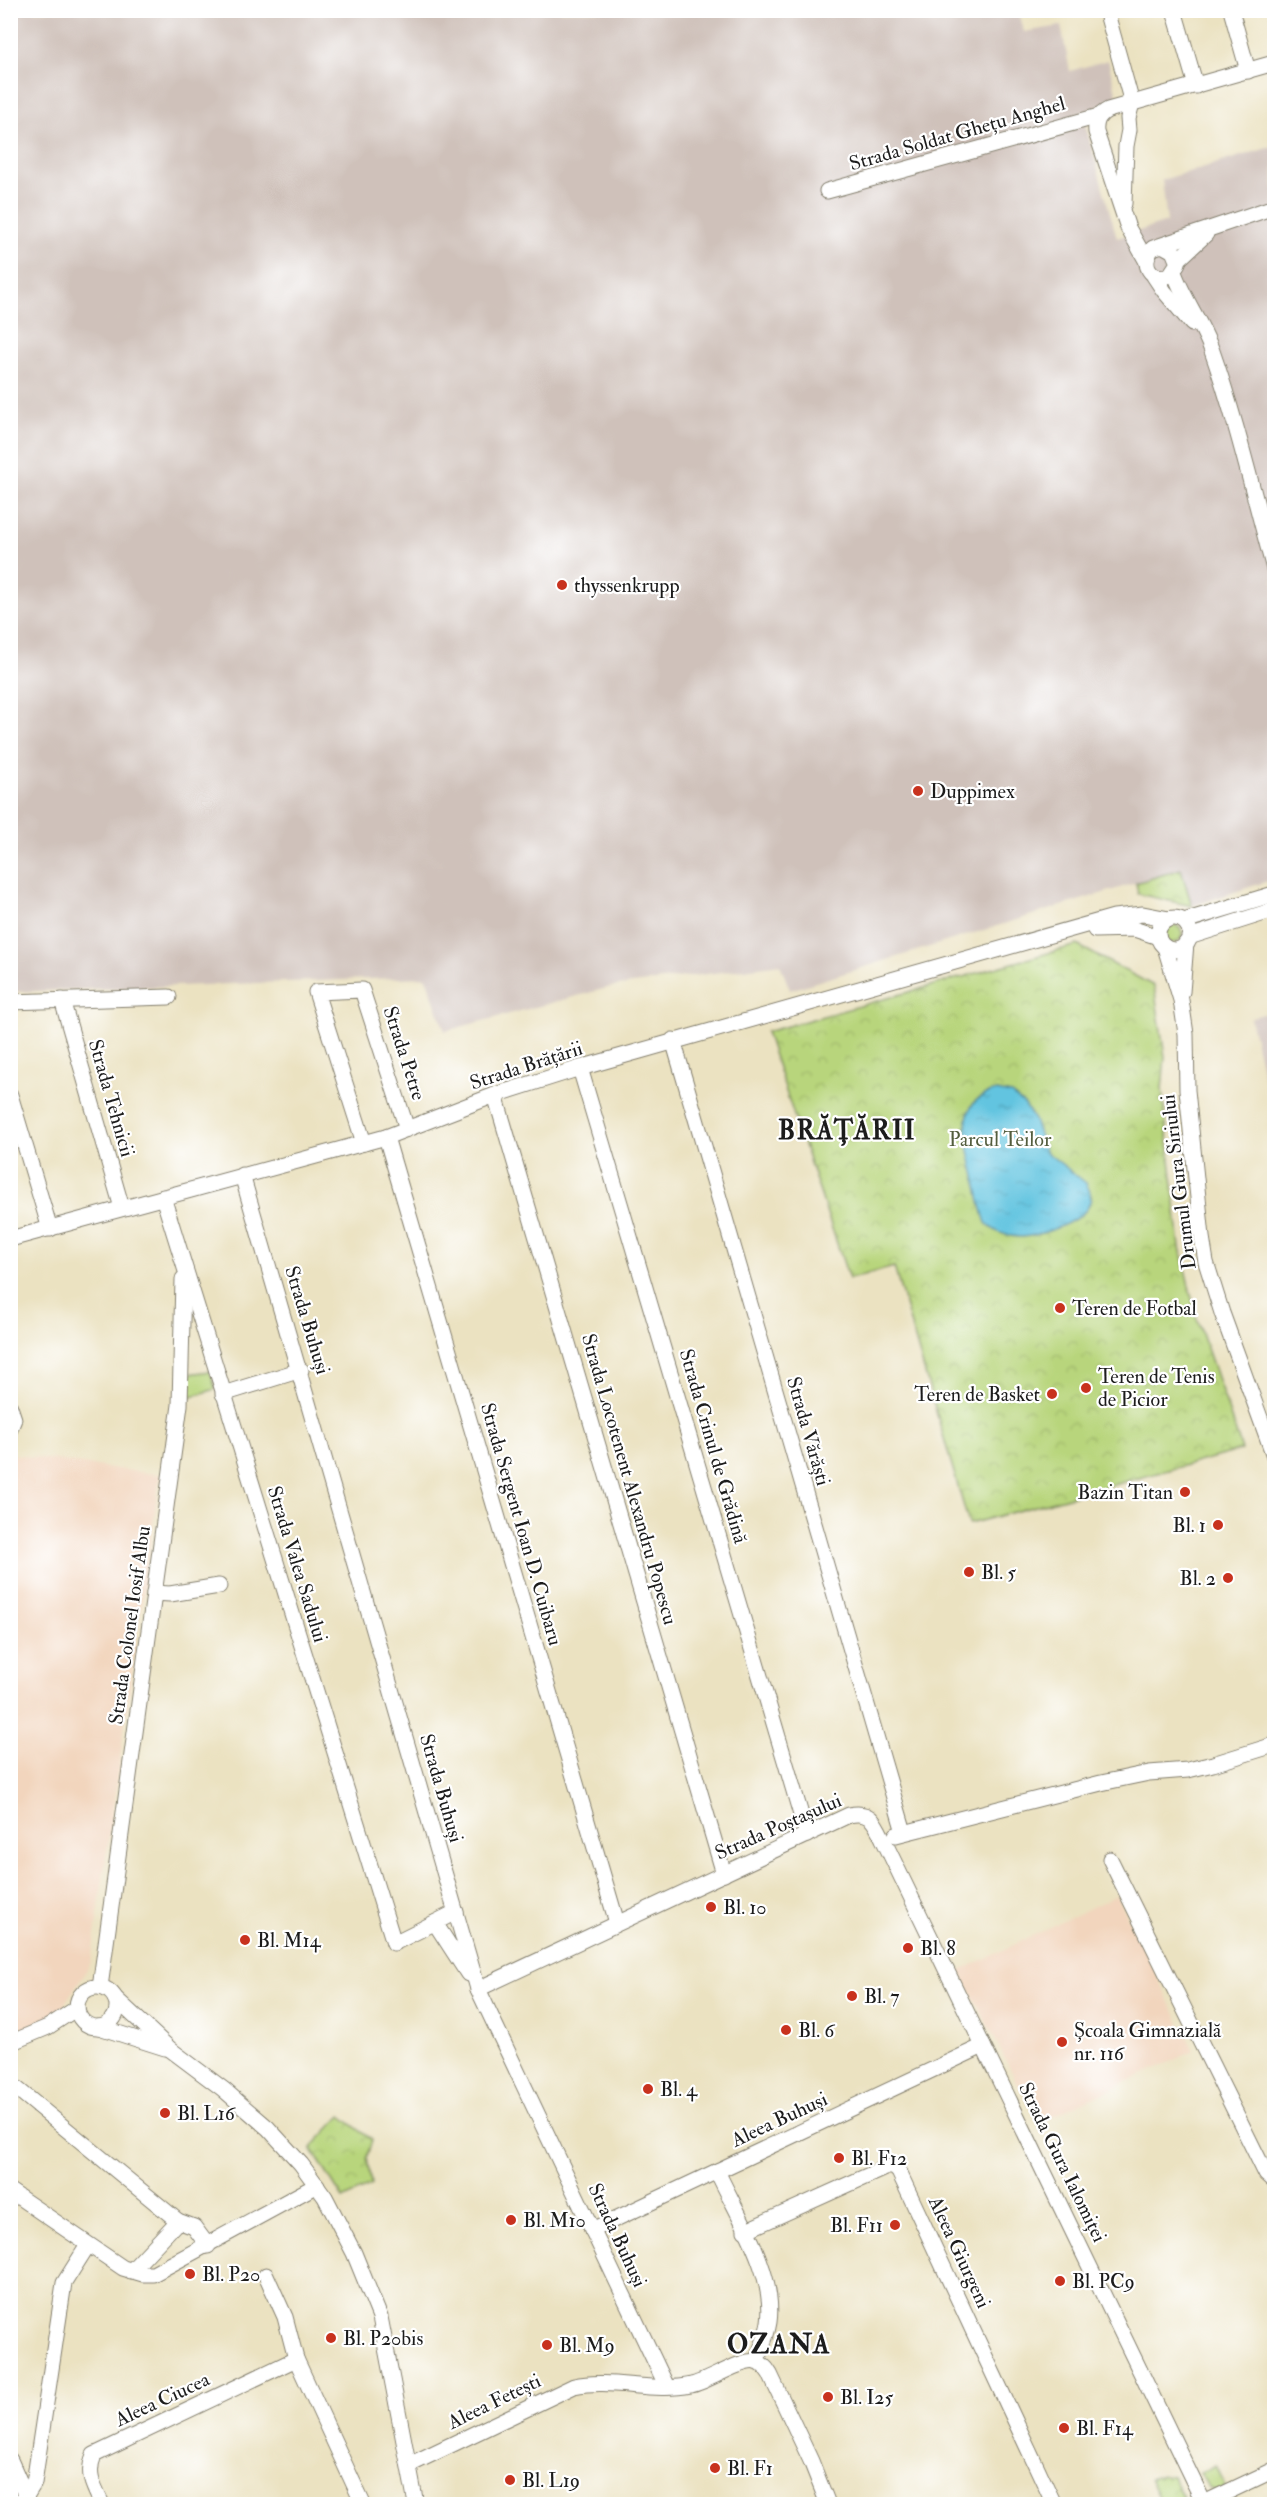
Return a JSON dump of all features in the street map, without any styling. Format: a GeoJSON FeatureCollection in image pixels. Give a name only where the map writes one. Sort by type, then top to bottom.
{"type":"FeatureCollection","features":[{"type":"Feature","properties":{"kind":"street"},"geometry":{"type":"LineString","coordinates":[[1106,10],[1132,103],[1128,118]]}},
{"type":"Feature","properties":{"kind":"street"},"geometry":{"type":"LineString","coordinates":[[1174,10],[1196,86]]}},
{"type":"Feature","properties":{"kind":"street"},"geometry":{"type":"LineString","coordinates":[[1231,10],[1248,71]]}},
{"type":"Feature","properties":{"kind":"street"},"geometry":{"type":"LineString","coordinates":[[1275,63],[1103,112],[1095,127],[1130,235],[1150,250],[1173,251],[1176,266],[1211,348],[1275,569]]}},
{"type":"Feature","properties":{"kind":"street"},"geometry":{"type":"LineString","coordinates":[[1113,109],[1124,114],[1130,124],[1127,135],[1123,213]]}},
{"type":"Feature","properties":{"kind":"street","name":"Strada Soldat Ghețu Anghel"},"geometry":{"type":"LineString","coordinates":[[827,191],[1099,116]]}},
{"type":"Feature","properties":{"kind":"street"},"geometry":{"type":"LineString","coordinates":[[1099,137],[1113,144],[1124,140],[1127,135]]}},
{"type":"Feature","properties":{"kind":"street"},"geometry":{"type":"LineString","coordinates":[[1150,250],[1275,207]]}},
{"type":"Feature","properties":{"kind":"street"},"geometry":{"type":"LineString","coordinates":[[1154,276],[1165,277],[1213,228]]}},
{"type":"Feature","properties":{"kind":"street"},"geometry":{"type":"LineString","coordinates":[[1150,250],[1148,269],[1211,348]]}},
{"type":"Feature","properties":{"kind":"street","name":"Strada Brățării"},"geometry":{"type":"LineString","coordinates":[[10,1239],[386,1137],[495,1095],[580,1068],[1056,934],[1124,916],[1143,914],[1176,920],[1275,894]]}},
{"type":"Feature","properties":{"kind":"street"},"geometry":{"type":"LineString","coordinates":[[1188,940],[1189,929],[1176,920],[1161,924],[1161,942],[1174,950],[1188,940],[1275,910]]}},
{"type":"Feature","properties":{"kind":"street","name":"Strada Brățării"},"geometry":{"type":"LineString","coordinates":[[1056,934],[1130,928],[1161,942]]}},
{"type":"Feature","properties":{"kind":"street","name":"Drumul Gura Siriului"},"geometry":{"type":"LineString","coordinates":[[1180,1000],[1188,940]]}},
{"type":"Feature","properties":{"kind":"street","name":"Drumul Gura Siriului"},"geometry":{"type":"LineString","coordinates":[[1161,942],[1180,1000],[1188,1051],[1187,1090],[1206,1262],[1222,1313],[1275,1456]]}},
{"type":"Feature","properties":{"kind":"street","name":"Strada Petre"},"geometry":{"type":"LineString","coordinates":[[364,1143],[316,992],[362,990],[407,1130]]}},
{"type":"Feature","properties":{"kind":"street"},"geometry":{"type":"LineString","coordinates":[[10,1002],[169,997]]}},
{"type":"Feature","properties":{"kind":"street","name":"Strada Tehnicii"},"geometry":{"type":"LineString","coordinates":[[62,1000],[122,1208]]}},
{"type":"Feature","properties":{"kind":"street","name":"Strada Vărăști"},"geometry":{"type":"LineString","coordinates":[[673,1041],[904,1832]]}},
{"type":"Feature","properties":{"kind":"street","name":"Strada Crinul de Grădină"},"geometry":{"type":"LineString","coordinates":[[580,1068],[807,1835]]}},
{"type":"Feature","properties":{"kind":"street"},"geometry":{"type":"LineString","coordinates":[[10,1095],[50,1228]]}},
{"type":"Feature","properties":{"kind":"street","name":"Strada Locotenent Alexandru Popescu"},"geometry":{"type":"LineString","coordinates":[[495,1095],[724,1874]]}},
{"type":"Feature","properties":{"kind":"street","name":"Strada Sergent Ioan D. Cuibaru"},"geometry":{"type":"LineString","coordinates":[[386,1137],[618,1923]]}},
{"type":"Feature","properties":{"kind":"street","name":"Strada Buhuși"},"geometry":{"type":"LineString","coordinates":[[242,1175],[301,1370],[478,1989],[667,2387]]}},
{"type":"Feature","properties":{"kind":"street","name":"Strada Valea Sadului"},"geometry":{"type":"LineString","coordinates":[[163,1197],[394,1943],[435,1923]]}},
{"type":"Feature","properties":{"kind":"street","name":"Strada Colonel Iosif Albu"},"geometry":{"type":"LineString","coordinates":[[100,1987],[180,1405],[183,1267]]}},
{"type":"Feature","properties":{"kind":"street"},"geometry":{"type":"LineString","coordinates":[[223,1394],[301,1370]]}},
{"type":"Feature","properties":{"kind":"street"},"geometry":{"type":"LineString","coordinates":[[10,1407],[14,1419],[10,1429]]}},
{"type":"Feature","properties":{"kind":"street"},"geometry":{"type":"LineString","coordinates":[[154,1593],[170,1594],[219,1586]]}},
{"type":"Feature","properties":{"kind":"street"},"geometry":{"type":"LineString","coordinates":[[883,1839],[1120,1779],[1213,1764],[1275,1745]]}},
{"type":"Feature","properties":{"kind":"street","name":"Strada Poștașului"},"geometry":{"type":"LineString","coordinates":[[478,1989],[857,1813],[868,1815],[873,1819],[883,1839]]}},
{"type":"Feature","properties":{"kind":"street","name":"Strada Gura Ialomiței"},"geometry":{"type":"LineString","coordinates":[[883,1839],[1203,2504]]}},
{"type":"Feature","properties":{"kind":"street"},"geometry":{"type":"LineString","coordinates":[[1110,1859],[1266,2174],[1275,2181]]}},
{"type":"Feature","properties":{"kind":"street"},"geometry":{"type":"LineString","coordinates":[[456,1912],[435,1923],[478,1989]]}},
{"type":"Feature","properties":{"kind":"street"},"geometry":{"type":"LineString","coordinates":[[171,2050],[92,2025],[77,2008],[78,1999],[84,1991],[92,1987],[100,1987],[111,1993],[171,2050],[223,2088],[268,2128],[301,2163],[317,2185],[354,2253],[380,2317],[416,2505]]}},
{"type":"Feature","properties":{"kind":"street"},"geometry":{"type":"LineString","coordinates":[[48,2027],[110,2022],[117,2010],[115,1998]]}},
{"type":"Feature","properties":{"kind":"street"},"geometry":{"type":"LineString","coordinates":[[10,2043],[48,2027],[77,2008]]}},
{"type":"Feature","properties":{"kind":"street","name":"Aleea Buhuși"},"geometry":{"type":"LineString","coordinates":[[592,2230],[983,2046]]}},
{"type":"Feature","properties":{"kind":"street"},"geometry":{"type":"LineString","coordinates":[[10,2083],[178,2221],[194,2227],[208,2246]]}},
{"type":"Feature","properties":{"kind":"street","name":"Aleea Giurgeni"},"geometry":{"type":"LineString","coordinates":[[745,2231],[887,2167],[894,2167],[899,2172],[1054,2505]]}},
{"type":"Feature","properties":{"kind":"street"},"geometry":{"type":"LineString","coordinates":[[717,2171],[765,2278],[770,2307],[767,2335],[756,2362],[762,2364],[770,2374],[811,2461],[828,2505]]}},
{"type":"Feature","properties":{"kind":"street"},"geometry":{"type":"LineString","coordinates":[[10,2191],[123,2268],[153,2274],[317,2185]]}},
{"type":"Feature","properties":{"kind":"street"},"geometry":{"type":"LineString","coordinates":[[131,2271],[178,2221]]}},
{"type":"Feature","properties":{"kind":"street"},"geometry":{"type":"LineString","coordinates":[[22,2500],[34,2483],[64,2283],[88,2245]]}},
{"type":"Feature","properties":{"kind":"street"},"geometry":{"type":"LineString","coordinates":[[266,2275],[285,2317],[296,2359],[363,2505]]}},
{"type":"Feature","properties":{"kind":"street","name":"Aleea Ciucea"},"geometry":{"type":"LineString","coordinates":[[102,2505],[89,2478],[94,2455],[296,2359]]}},
{"type":"Feature","properties":{"kind":"street","name":"Aleea Fetești"},"geometry":{"type":"LineString","coordinates":[[409,2465],[574,2386],[596,2383],[667,2387],[691,2385],[744,2363],[756,2362]]}},
{"type":"Feature","properties":{"kind":"street"},"geometry":{"type":"LineString","coordinates":[[10,2460],[22,2500]]}},
{"type":"Feature","properties":{"kind":"street"},"geometry":{"type":"LineString","coordinates":[[1203,2504],[1275,2470]]}},
{"type":"Feature","properties":{"kind":"shaded area"},"geometry":{"type":"Polygon","coordinates":[[[10,11],[1019,11],[1024,32],[1061,26],[1070,71],[1108,60],[1118,100],[1082,113],[1117,238],[1167,222],[1162,180],[1274,146],[1274,879],[1192,906],[1181,869],[790,990],[780,964],[611,987],[445,1031],[426,977],[11,992],[10,11]]]}},
{"type":"Feature","properties":{"kind":"shaded area"},"geometry":{"type":"Polygon","coordinates":[[[1274,1011],[1274,1120],[1250,1018],[1274,1011]]]}},
{"type":"Feature","properties":{"kind":"shaded area"},"geometry":{"type":"Polygon","coordinates":[[[11,1454],[160,1475],[91,1963],[58,2014],[11,2035],[11,1454]]]}},
{"type":"Feature","properties":{"kind":"shaded area","name":"Școala Gimnazială nr. 116"},"geometry":{"type":"Polygon","coordinates":[[[1117,1895],[1194,2051],[1038,2123],[960,1971],[1117,1895]]]}},
{"type":"Feature","properties":{"kind":"green space"},"geometry":{"type":"Polygon","coordinates":[[[1181,869],[1192,906],[1138,894],[1136,883],[1181,869]]]}},
{"type":"Feature","properties":{"kind":"green space"},"geometry":{"type":"Polygon","coordinates":[[[1169,925],[1177,925],[1182,930],[1180,941],[1169,943],[1164,938],[1164,930],[1169,925]]]}},
{"type":"Feature","properties":{"kind":"green space","name":"Parcul Teilor"},"geometry":{"type":"Polygon","coordinates":[[[1077,945],[1154,986],[1165,1057],[1162,1089],[1180,1247],[1196,1316],[1242,1450],[969,1524],[894,1267],[849,1279],[766,1032],[1077,945]]]}},
{"type":"Feature","properties":{"kind":"green space"},"geometry":{"type":"Polygon","coordinates":[[[210,1371],[216,1389],[189,1397],[189,1374],[210,1371]]]}},
{"type":"Feature","properties":{"kind":"green space"},"geometry":{"type":"Polygon","coordinates":[[[341,2116],[372,2140],[367,2157],[371,2185],[343,2199],[311,2148],[341,2116]]]}},
{"type":"Feature","properties":{"kind":"green space"},"geometry":{"type":"Polygon","coordinates":[[[1215,2465],[1225,2487],[1217,2492],[1208,2487],[1200,2473],[1215,2465]]]}},
{"type":"Feature","properties":{"kind":"green space"},"geometry":{"type":"Polygon","coordinates":[[[1162,2475],[1172,2476],[1183,2495],[1183,2500],[1179,2504],[1161,2504],[1149,2479],[1162,2475]]]}},
{"type":"Feature","properties":{"kind":"water"},"geometry":{"type":"Polygon","coordinates":[[[997,1091],[1011,1094],[1025,1105],[1034,1120],[1045,1151],[1086,1183],[1090,1194],[1087,1209],[1060,1227],[1020,1237],[1002,1233],[986,1223],[968,1148],[966,1123],[974,1103],[983,1096],[997,1091]]]}},
{"type":"Feature","properties":{"kind":"place","name":"thyssenkrupp"},"geometry":{"type":"Point","coordinates":[562,585]}},
{"type":"Feature","properties":{"kind":"place","name":"Duppimex"},"geometry":{"type":"Point","coordinates":[918,791]}},
{"type":"Feature","properties":{"kind":"place","name":"Teren de Fotbal"},"geometry":{"type":"Point","coordinates":[1060,1308]}},
{"type":"Feature","properties":{"kind":"place","name":"Teren de Tenis de Picior"},"geometry":{"type":"Point","coordinates":[1086,1388]}},
{"type":"Feature","properties":{"kind":"place","name":"Teren de Basket"},"geometry":{"type":"Point","coordinates":[1052,1394]}},
{"type":"Feature","properties":{"kind":"place","name":"Bazin Titan"},"geometry":{"type":"Point","coordinates":[1185,1492]}},
{"type":"Feature","properties":{"kind":"place","name":"Bl. 1"},"geometry":{"type":"Point","coordinates":[1218,1525]}},
{"type":"Feature","properties":{"kind":"place","name":"Bl. 5"},"geometry":{"type":"Point","coordinates":[969,1572]}},
{"type":"Feature","properties":{"kind":"place","name":"Bl. 2"},"geometry":{"type":"Point","coordinates":[1228,1578]}},
{"type":"Feature","properties":{"kind":"place","name":"Bl. 10"},"geometry":{"type":"Point","coordinates":[711,1907]}},
{"type":"Feature","properties":{"kind":"place","name":"Bl. M14"},"geometry":{"type":"Point","coordinates":[245,1940]}},
{"type":"Feature","properties":{"kind":"place","name":"Bl. 8"},"geometry":{"type":"Point","coordinates":[908,1948]}},
{"type":"Feature","properties":{"kind":"place","name":"Bl. 7"},"geometry":{"type":"Point","coordinates":[852,1996]}},
{"type":"Feature","properties":{"kind":"place","name":"Bl. 6"},"geometry":{"type":"Point","coordinates":[786,2030]}},
{"type":"Feature","properties":{"kind":"place","name":"Școala Gimnazială nr. 116"},"geometry":{"type":"Point","coordinates":[1062,2042]}},
{"type":"Feature","properties":{"kind":"place","name":"Bl. 4"},"geometry":{"type":"Point","coordinates":[648,2089]}},
{"type":"Feature","properties":{"kind":"place","name":"Bl. L16"},"geometry":{"type":"Point","coordinates":[165,2113]}},
{"type":"Feature","properties":{"kind":"place","name":"Bl. F12"},"geometry":{"type":"Point","coordinates":[839,2158]}},
{"type":"Feature","properties":{"kind":"place","name":"Bl. M10"},"geometry":{"type":"Point","coordinates":[511,2220]}},
{"type":"Feature","properties":{"kind":"place","name":"Bl. F11"},"geometry":{"type":"Point","coordinates":[895,2225]}},
{"type":"Feature","properties":{"kind":"place","name":"Bl. P20"},"geometry":{"type":"Point","coordinates":[190,2274]}},
{"type":"Feature","properties":{"kind":"place","name":"Bl. PC9"},"geometry":{"type":"Point","coordinates":[1060,2281]}},
{"type":"Feature","properties":{"kind":"place","name":"Bl. P20bis"},"geometry":{"type":"Point","coordinates":[331,2338]}},
{"type":"Feature","properties":{"kind":"place","name":"Bl. M9"},"geometry":{"type":"Point","coordinates":[547,2345]}},
{"type":"Feature","properties":{"kind":"place","name":"Bl. I25"},"geometry":{"type":"Point","coordinates":[828,2397]}},
{"type":"Feature","properties":{"kind":"place","name":"Bl. F14"},"geometry":{"type":"Point","coordinates":[1064,2428]}},
{"type":"Feature","properties":{"kind":"place","name":"Bl. F1"},"geometry":{"type":"Point","coordinates":[715,2468]}},
{"type":"Feature","properties":{"kind":"place","name":"Bl. L19"},"geometry":{"type":"Point","coordinates":[510,2480]}},
{"type":"Feature","properties":{"kind":"district","name":"BRĂȚĂRII"},"geometry":{"type":"Point","coordinates":[847,1130]}},
{"type":"Feature","properties":{"kind":"district","name":"OZANA"},"geometry":{"type":"Point","coordinates":[779,2344]}}]}
